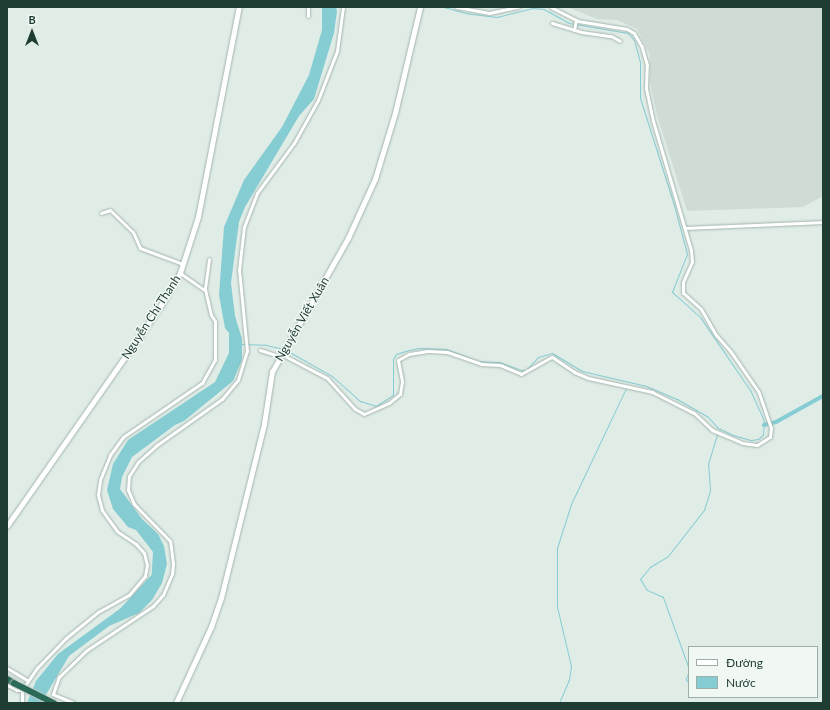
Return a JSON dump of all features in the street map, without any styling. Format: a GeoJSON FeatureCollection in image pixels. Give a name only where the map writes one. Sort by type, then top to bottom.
{"type":"FeatureCollection","features":[{"type":"Feature","properties":{"kind":"highway"},"geometry":{"type":"LineString","coordinates":[[7,679],[54,703]]}},
{"type":"Feature","properties":{"kind":"street","name":"Nguyễn Chí Thanh"},"geometry":{"type":"LineString","coordinates":[[7,526],[144,330],[180,273],[193,236],[211,161],[239,7]]}},
{"type":"Feature","properties":{"kind":"street"},"geometry":{"type":"LineString","coordinates":[[308,7],[308,16]]}},
{"type":"Feature","properties":{"kind":"street"},"geometry":{"type":"LineString","coordinates":[[74,703],[54,694],[59,677],[87,650],[154,606],[163,595],[173,569],[168,538],[131,499],[127,485],[131,471],[164,438],[206,411],[234,386],[245,359],[247,344],[238,270],[244,227],[257,193],[294,143],[318,100],[337,51],[343,7]]}},
{"type":"Feature","properties":{"kind":"street","name":"Nguyễn Viết Xuân"},"geometry":{"type":"LineString","coordinates":[[176,703],[211,627],[220,598],[264,424],[269,381],[287,343],[344,244],[375,179],[396,106],[420,7]]}},
{"type":"Feature","properties":{"kind":"street"},"geometry":{"type":"LineString","coordinates":[[456,7],[499,13],[518,7]]}},
{"type":"Feature","properties":{"kind":"street"},"geometry":{"type":"LineString","coordinates":[[260,350],[281,354],[327,378],[360,413],[367,414],[386,405],[398,397],[402,390],[400,358],[428,351],[455,354],[481,364],[500,365],[521,374],[554,357],[574,372],[646,390],[684,407],[702,419],[714,432],[719,434],[753,446],[770,438],[771,428],[758,391],[731,352],[716,335],[704,314],[683,293],[683,282],[693,258],[683,217],[653,121],[646,88],[646,60],[637,38],[631,30],[618,25],[597,25],[576,21],[550,7]]}},
{"type":"Feature","properties":{"kind":"street"},"geometry":{"type":"LineString","coordinates":[[574,29],[576,21]]}},
{"type":"Feature","properties":{"kind":"street"},"geometry":{"type":"LineString","coordinates":[[552,24],[611,36],[620,41]]}},
{"type":"Feature","properties":{"kind":"street"},"geometry":{"type":"LineString","coordinates":[[102,213],[110,210],[133,232],[140,248],[183,264]]}},
{"type":"Feature","properties":{"kind":"street"},"geometry":{"type":"LineString","coordinates":[[686,228],[823,222]]}},
{"type":"Feature","properties":{"kind":"street"},"geometry":{"type":"LineString","coordinates":[[22,703],[22,690],[27,680],[66,638],[98,612],[129,595],[145,576],[148,565],[144,553],[136,544],[117,531],[102,510],[98,495],[100,480],[110,456],[123,437],[196,388],[205,379],[215,360],[215,321],[210,315],[206,292],[209,259]]}},
{"type":"Feature","properties":{"kind":"street"},"geometry":{"type":"LineString","coordinates":[[180,273],[206,292]]}},
{"type":"Feature","properties":{"kind":"street"},"geometry":{"type":"LineString","coordinates":[[7,668],[27,680]]}},
{"type":"Feature","properties":{"kind":"street"},"geometry":{"type":"LineString","coordinates":[[7,685],[17,690],[22,690]]}},
{"type":"Feature","properties":{"kind":"shaded area"},"geometry":{"type":"Polygon","coordinates":[[[567,7],[823,7],[823,196],[803,207],[687,211],[657,115],[650,83],[650,55],[637,29],[617,20],[597,19],[567,7]]]}},
{"type":"Feature","properties":{"kind":"water"},"geometry":{"type":"Polygon","coordinates":[[[322,7],[336,7],[337,11],[334,33],[314,99],[299,116],[245,207],[239,222],[231,283],[235,316],[242,339],[242,360],[233,381],[184,421],[175,425],[132,457],[122,477],[120,489],[142,519],[158,534],[164,546],[167,564],[162,583],[152,600],[139,613],[109,626],[69,656],[41,703],[27,703],[36,681],[58,654],[151,586],[153,552],[136,530],[128,527],[113,509],[107,490],[113,464],[128,440],[215,382],[229,353],[229,333],[225,328],[219,295],[224,227],[244,180],[282,127],[309,75],[322,30],[322,7]]]}},
{"type":"Feature","properties":{"kind":"waterway"},"geometry":{"type":"LineString","coordinates":[[286,350],[332,376],[360,401],[376,406],[393,395],[393,359],[396,354],[405,351],[419,348],[446,349],[477,361],[499,362],[521,370],[526,370],[538,357],[552,353],[582,371],[646,386],[677,399],[708,417],[718,428],[733,435],[751,440],[758,439],[763,435],[764,421],[750,390],[700,317],[672,292],[687,254],[674,205],[640,98],[640,62],[634,40],[628,33],[569,23],[544,9],[533,8],[497,17],[466,13],[443,7]]}},
{"type":"Feature","properties":{"kind":"waterway"},"geometry":{"type":"LineString","coordinates":[[241,344],[266,345],[283,349]]}},
{"type":"Feature","properties":{"kind":"waterway"},"geometry":{"type":"LineString","coordinates":[[559,703],[569,680],[571,666],[557,607],[557,548],[571,504],[626,388]]}},
{"type":"Feature","properties":{"kind":"waterway"},"geometry":{"type":"LineString","coordinates":[[764,425],[776,422],[823,396]]}},
{"type":"Feature","properties":{"kind":"waterway"},"geometry":{"type":"LineString","coordinates":[[688,666],[663,597],[647,590],[640,579],[650,567],[668,556],[704,510],[710,490],[708,464],[717,434]]}},
{"type":"Feature","properties":{"kind":"waterway"},"geometry":{"type":"LineString","coordinates":[[121,612],[159,571]]}},
{"type":"Feature","properties":{"kind":"waterway"},"geometry":{"type":"LineString","coordinates":[[688,674],[686,679],[688,682]]}}]}
